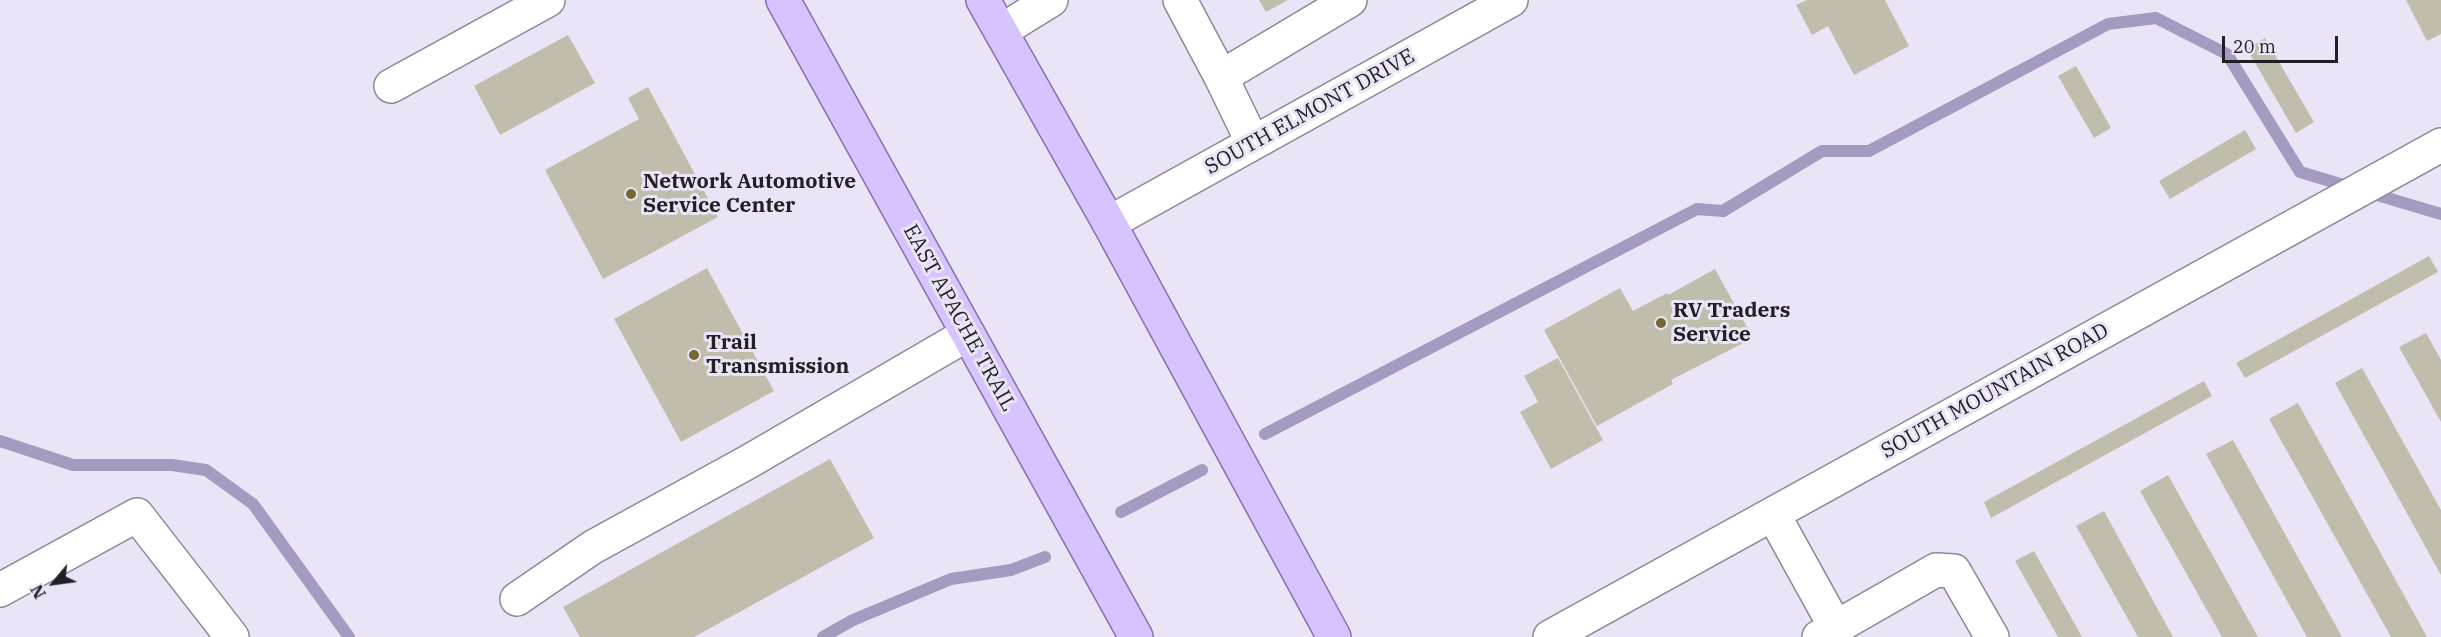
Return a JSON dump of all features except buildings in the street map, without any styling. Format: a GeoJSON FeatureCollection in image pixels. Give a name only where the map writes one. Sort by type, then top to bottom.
{"type":"FeatureCollection","features":[{"type":"Feature","properties":{"kind":"main road","name":"EAST APACHE TRAIL"},"geometry":{"type":"LineString","coordinates":[[783,0],[1136,637]]}},
{"type":"Feature","properties":{"kind":"main road"},"geometry":{"type":"LineString","coordinates":[[983,0],[1109,223],[1334,637]]}},
{"type":"Feature","properties":{"kind":"street"},"geometry":{"type":"LineString","coordinates":[[391,86],[548,0]]}},
{"type":"Feature","properties":{"kind":"street"},"geometry":{"type":"LineString","coordinates":[[1001,31],[1051,0]]}},
{"type":"Feature","properties":{"kind":"street"},"geometry":{"type":"LineString","coordinates":[[1180,0],[1253,143]]}},
{"type":"Feature","properties":{"kind":"street"},"geometry":{"type":"LineString","coordinates":[[1221,77],[1350,0]]}},
{"type":"Feature","properties":{"kind":"street","name":"SOUTH ELMONT DRIVE"},"geometry":{"type":"LineString","coordinates":[[1109,223],[1511,0]]}},
{"type":"Feature","properties":{"kind":"street","name":"SOUTH MOUNTAIN ROAD"},"geometry":{"type":"LineString","coordinates":[[1550,637],[1590,627],[1773,514],[2441,145]]}},
{"type":"Feature","properties":{"kind":"street"},"geometry":{"type":"LineString","coordinates":[[518,599],[593,548],[758,456],[968,334]]}},
{"type":"Feature","properties":{"kind":"street"},"geometry":{"type":"LineString","coordinates":[[1773,514],[1824,635],[1936,570],[1954,571],[1992,637]]}},
{"type":"Feature","properties":{"kind":"street"},"geometry":{"type":"LineString","coordinates":[[0,590],[137,515],[232,637]]}},
{"type":"Feature","properties":{"kind":"waterway"},"geometry":{"type":"LineString","coordinates":[[1265,434],[1697,209],[1723,211],[1822,151],[1869,151],[2108,24],[2156,18],[2227,54],[2300,172],[2441,214]]}},
{"type":"Feature","properties":{"kind":"waterway"},"geometry":{"type":"LineString","coordinates":[[0,441],[73,465],[172,465],[206,470],[253,504],[349,637]]}},
{"type":"Feature","properties":{"kind":"waterway"},"geometry":{"type":"LineString","coordinates":[[1121,512],[1202,470]]}},
{"type":"Feature","properties":{"kind":"waterway"},"geometry":{"type":"LineString","coordinates":[[823,637],[853,620],[951,579],[1011,570],[1045,557]]}},
{"type":"Feature","properties":{"kind":"place","name":"Network Automotive Service Center"},"geometry":{"type":"Point","coordinates":[631,194]}},
{"type":"Feature","properties":{"kind":"place","name":"RV Traders Service"},"geometry":{"type":"Point","coordinates":[1661,323]}},
{"type":"Feature","properties":{"kind":"place","name":"Trail Transmission"},"geometry":{"type":"Point","coordinates":[694,355]}}]}
